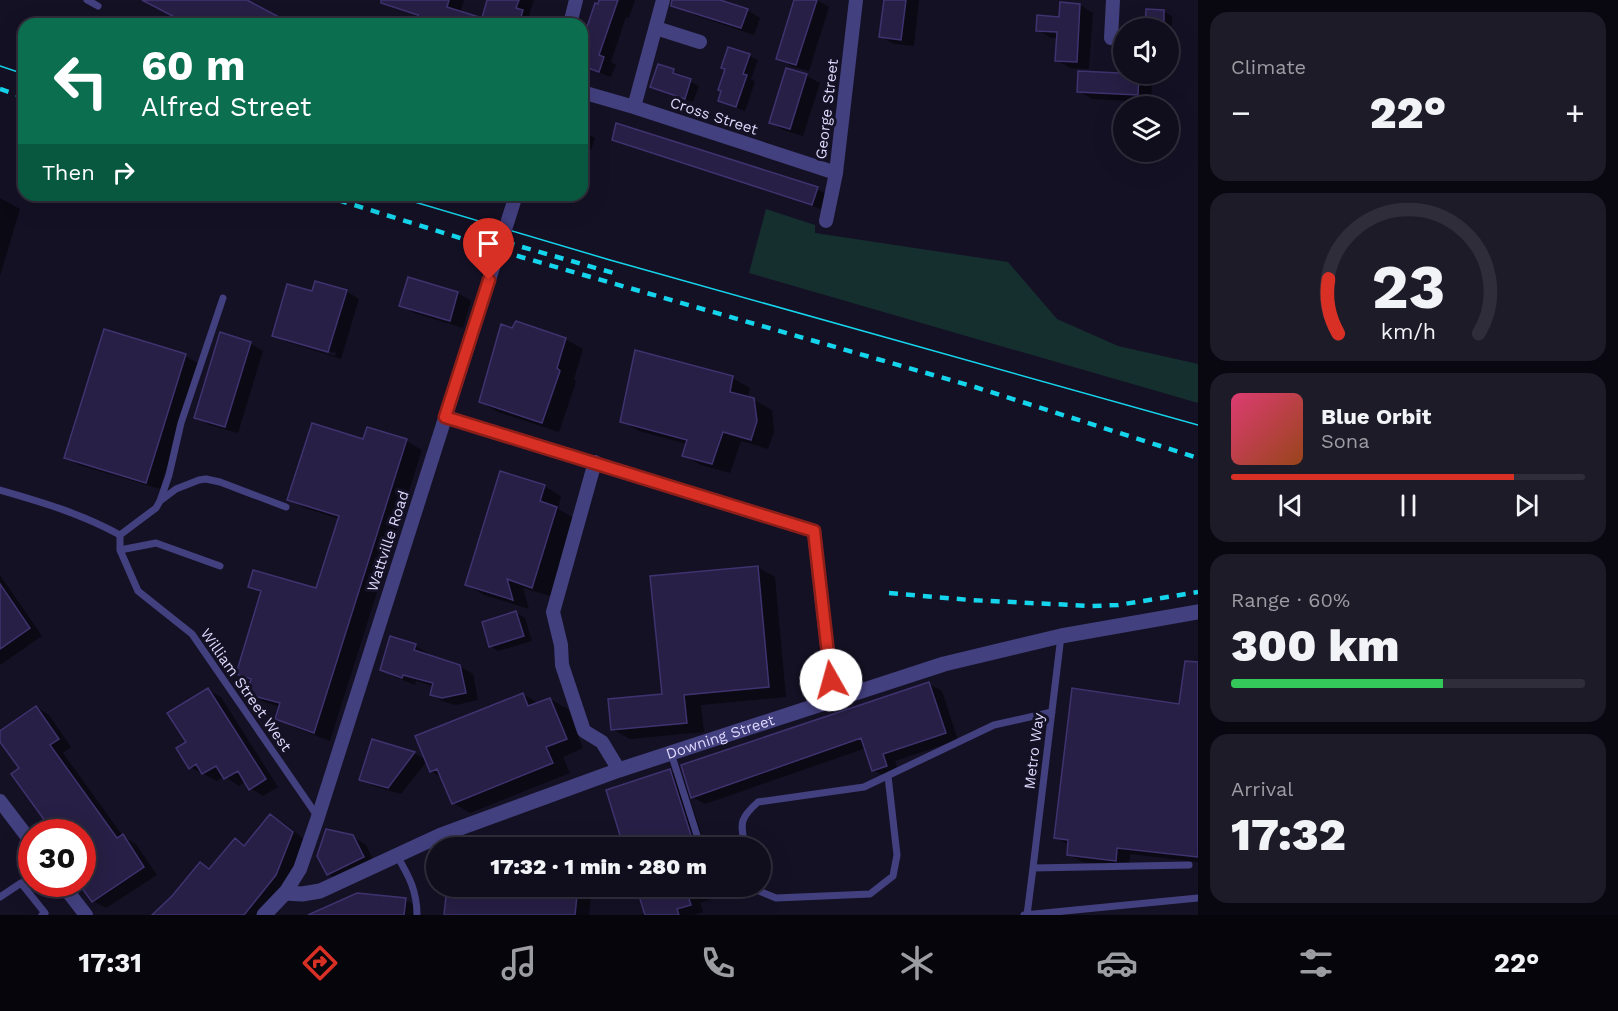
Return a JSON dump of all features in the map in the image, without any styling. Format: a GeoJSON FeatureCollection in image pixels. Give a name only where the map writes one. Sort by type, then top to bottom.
{"type":"FeatureCollection","features":[{"type":"Feature","properties":{"kind":"street"},"geometry":{"type":"LineString","coordinates":[[572,18],[576,0]]}},
{"type":"Feature","properties":{"kind":"street"},"geometry":{"type":"LineString","coordinates":[[634,107],[663,0]]}},
{"type":"Feature","properties":{"kind":"street","name":"George Street"},"geometry":{"type":"LineString","coordinates":[[826,221],[836,173],[856,0]]}},
{"type":"Feature","properties":{"kind":"street"},"geometry":{"type":"LineString","coordinates":[[1111,38],[1113,0]]}},
{"type":"Feature","properties":{"kind":"street"},"geometry":{"type":"LineString","coordinates":[[656,28],[700,42]]}},
{"type":"Feature","properties":{"kind":"street","name":"Cross Street"},"geometry":{"type":"LineString","coordinates":[[588,94],[836,173]]}},
{"type":"Feature","properties":{"kind":"street","name":"Wattville Road"},"geometry":{"type":"LineString","coordinates":[[285,893],[300,869],[318,817],[514,201]]}},
{"type":"Feature","properties":{"kind":"street"},"geometry":{"type":"LineString","coordinates":[[445,417],[814,531],[833,701]]}},
{"type":"Feature","properties":{"kind":"street"},"geometry":{"type":"LineString","coordinates":[[595,462],[553,612],[561,645],[562,665],[584,731],[602,742],[619,770]]}},
{"type":"Feature","properties":{"kind":"street","name":"Downing Street"},"geometry":{"type":"LineString","coordinates":[[285,893],[302,894],[320,891],[441,835],[619,770],[944,664],[1061,636],[1164,625],[1198,612]]}},
{"type":"Feature","properties":{"kind":"street"},"geometry":{"type":"LineString","coordinates":[[0,801],[18,825]]}},
{"type":"Feature","properties":{"kind":"street"},"geometry":{"type":"LineString","coordinates":[[264,915],[285,893]]}},
{"type":"Feature","properties":{"kind":"street"},"geometry":{"type":"LineString","coordinates":[[72,897],[86,915]]}},
{"type":"Feature","properties":{"kind":"lane"},"geometry":{"type":"LineString","coordinates":[[87,0],[98,6]]}},
{"type":"Feature","properties":{"kind":"lane"},"geometry":{"type":"LineString","coordinates":[[120,535],[156,508],[160,501],[169,475],[181,423],[222,298]]}},
{"type":"Feature","properties":{"kind":"lane"},"geometry":{"type":"LineString","coordinates":[[160,501],[176,489],[206,479],[286,507]]}},
{"type":"Feature","properties":{"kind":"lane"},"geometry":{"type":"LineString","coordinates":[[0,490],[63,509],[96,522],[120,535]]}},
{"type":"Feature","properties":{"kind":"lane"},"geometry":{"type":"LineString","coordinates":[[120,535],[120,550],[156,543],[220,567]]}},
{"type":"Feature","properties":{"kind":"lane","name":"William Street West"},"geometry":{"type":"LineString","coordinates":[[120,550],[138,591],[192,634],[318,817]]}},
{"type":"Feature","properties":{"kind":"lane","name":"Metro Way"},"geometry":{"type":"LineString","coordinates":[[1025,915],[1034,868],[1061,636]]}},
{"type":"Feature","properties":{"kind":"lane"},"geometry":{"type":"LineString","coordinates":[[743,837],[741,825],[745,813],[758,802],[864,787],[994,725],[1052,712]]}},
{"type":"Feature","properties":{"kind":"lane"},"geometry":{"type":"LineString","coordinates":[[671,753],[698,837]]}},
{"type":"Feature","properties":{"kind":"lane"},"geometry":{"type":"LineString","coordinates":[[771,896],[776,898],[870,894],[893,876],[897,855],[888,776]]}},
{"type":"Feature","properties":{"kind":"lane"},"geometry":{"type":"LineString","coordinates":[[397,856],[414,888],[417,915]]}},
{"type":"Feature","properties":{"kind":"lane"},"geometry":{"type":"LineString","coordinates":[[1034,868],[1189,865]]}},
{"type":"Feature","properties":{"kind":"lane"},"geometry":{"type":"LineString","coordinates":[[0,897],[21,883],[45,913],[42,915]]}},
{"type":"Feature","properties":{"kind":"lane"},"geometry":{"type":"LineString","coordinates":[[1025,915],[1198,898]]}},
{"type":"Feature","properties":{"kind":"green space"},"geometry":{"type":"Polygon","coordinates":[[[766,209],[815,225],[815,233],[1008,262],[1057,319],[1118,346],[1198,364],[1198,403],[749,273],[766,209]]]}},
{"type":"Feature","properties":{"kind":"building"},"geometry":{"type":"Polygon","coordinates":[[[142,0],[247,0],[281,18],[176,18],[142,0]]]}},
{"type":"Feature","properties":{"kind":"building"},"geometry":{"type":"Polygon","coordinates":[[[381,0],[449,0],[447,7],[482,18],[417,18],[418,15],[381,3],[381,0]]]}},
{"type":"Feature","properties":{"kind":"building"},"geometry":{"type":"Polygon","coordinates":[[[487,0],[519,0],[516,8],[523,10],[521,18],[482,18],[487,0]]]}},
{"type":"Feature","properties":{"kind":"building"},"geometry":{"type":"Polygon","coordinates":[[[599,0],[618,0],[599,55],[604,57],[599,72],[588,68],[588,24],[595,3],[598,4],[599,0]]]}},
{"type":"Feature","properties":{"kind":"building"},"geometry":{"type":"Polygon","coordinates":[[[672,0],[720,0],[748,9],[741,28],[671,6],[672,0]]]}},
{"type":"Feature","properties":{"kind":"building"},"geometry":{"type":"Polygon","coordinates":[[[794,0],[817,0],[796,65],[776,59],[794,0]]]}},
{"type":"Feature","properties":{"kind":"building"},"geometry":{"type":"Polygon","coordinates":[[[884,0],[906,0],[901,40],[879,37],[884,0]]]}},
{"type":"Feature","properties":{"kind":"building"},"geometry":{"type":"Polygon","coordinates":[[[1060,2],[1080,4],[1077,62],[1055,61],[1057,32],[1036,31],[1037,15],[1059,17],[1060,2]]]}},
{"type":"Feature","properties":{"kind":"building"},"geometry":{"type":"Polygon","coordinates":[[[1146,9],[1164,10],[1164,18],[1146,18],[1146,9]]]}},
{"type":"Feature","properties":{"kind":"building"},"geometry":{"type":"Polygon","coordinates":[[[728,47],[750,54],[743,74],[747,75],[736,107],[718,101],[721,91],[718,90],[725,69],[721,68],[728,47]]]}},
{"type":"Feature","properties":{"kind":"building"},"geometry":{"type":"Polygon","coordinates":[[[658,64],[674,69],[673,73],[691,79],[685,99],[650,87],[658,64]]]}},
{"type":"Feature","properties":{"kind":"building"},"geometry":{"type":"Polygon","coordinates":[[[786,68],[807,74],[790,129],[769,123],[786,68]]]}},
{"type":"Feature","properties":{"kind":"building"},"geometry":{"type":"Polygon","coordinates":[[[1078,71],[1113,73],[1113,84],[1139,84],[1138,95],[1077,92],[1078,71]]]}},
{"type":"Feature","properties":{"kind":"building"},"geometry":{"type":"Polygon","coordinates":[[[616,123],[818,187],[812,205],[612,140],[616,123]]]}},
{"type":"Feature","properties":{"kind":"building"},"geometry":{"type":"Polygon","coordinates":[[[408,277],[458,292],[450,321],[399,306],[408,277]]]}},
{"type":"Feature","properties":{"kind":"building"},"geometry":{"type":"Polygon","coordinates":[[[315,281],[347,290],[328,352],[272,336],[287,284],[312,291],[315,281]]]}},
{"type":"Feature","properties":{"kind":"building"},"geometry":{"type":"Polygon","coordinates":[[[516,321],[566,338],[557,368],[560,371],[542,423],[479,402],[501,324],[512,328],[516,321]]]}},
{"type":"Feature","properties":{"kind":"building"},"geometry":{"type":"Polygon","coordinates":[[[104,329],[186,354],[146,483],[64,458],[104,329]]]}},
{"type":"Feature","properties":{"kind":"building"},"geometry":{"type":"Polygon","coordinates":[[[220,332],[251,342],[225,427],[194,418],[220,332]]]}},
{"type":"Feature","properties":{"kind":"building"},"geometry":{"type":"Polygon","coordinates":[[[635,350],[733,376],[730,392],[754,398],[757,421],[751,440],[723,432],[712,464],[682,456],[687,440],[620,422],[635,350]]]}},
{"type":"Feature","properties":{"kind":"building"},"geometry":{"type":"Polygon","coordinates":[[[312,423],[363,439],[367,427],[407,439],[314,733],[275,719],[280,703],[247,694],[251,679],[236,674],[261,591],[248,587],[253,570],[316,588],[339,516],[287,500],[312,423]]]}},
{"type":"Feature","properties":{"kind":"building"},"geometry":{"type":"Polygon","coordinates":[[[500,471],[545,485],[540,501],[557,507],[532,588],[507,579],[513,600],[465,585],[500,471]]]}},
{"type":"Feature","properties":{"kind":"building"},"geometry":{"type":"Polygon","coordinates":[[[758,566],[769,687],[684,695],[687,723],[611,730],[608,699],[662,694],[650,576],[758,566]]]}},
{"type":"Feature","properties":{"kind":"building"},"geometry":{"type":"Polygon","coordinates":[[[0,584],[30,628],[0,649],[0,584]]]}},
{"type":"Feature","properties":{"kind":"building"},"geometry":{"type":"Polygon","coordinates":[[[516,611],[524,636],[489,647],[482,622],[516,611]]]}},
{"type":"Feature","properties":{"kind":"building"},"geometry":{"type":"Polygon","coordinates":[[[390,636],[416,644],[414,650],[460,665],[466,693],[442,698],[430,695],[433,683],[403,675],[402,678],[380,670],[390,636]]]}},
{"type":"Feature","properties":{"kind":"building"},"geometry":{"type":"Polygon","coordinates":[[[1185,661],[1198,662],[1198,857],[1117,848],[1116,861],[1067,855],[1068,840],[1054,838],[1072,688],[1179,704],[1185,661]]]}},
{"type":"Feature","properties":{"kind":"building"},"geometry":{"type":"Polygon","coordinates":[[[929,682],[946,733],[883,754],[887,766],[872,771],[861,738],[691,798],[681,765],[929,682]]]}},
{"type":"Feature","properties":{"kind":"building"},"geometry":{"type":"Polygon","coordinates":[[[208,688],[266,779],[249,790],[238,771],[224,779],[216,766],[202,774],[196,764],[189,769],[176,748],[186,742],[167,713],[208,688]]]}},
{"type":"Feature","properties":{"kind":"building"},"geometry":{"type":"Polygon","coordinates":[[[523,693],[528,706],[550,698],[567,739],[546,747],[553,763],[452,804],[437,769],[430,772],[415,736],[523,693]]]}},
{"type":"Feature","properties":{"kind":"building"},"geometry":{"type":"Polygon","coordinates":[[[36,706],[59,739],[50,745],[117,838],[123,834],[144,867],[92,902],[88,897],[96,897],[96,819],[44,819],[11,774],[19,768],[0,742],[0,731],[36,706]]]}},
{"type":"Feature","properties":{"kind":"building"},"geometry":{"type":"Polygon","coordinates":[[[372,739],[415,752],[388,788],[359,780],[372,739]]]}},
{"type":"Feature","properties":{"kind":"building"},"geometry":{"type":"Polygon","coordinates":[[[670,769],[692,837],[621,837],[606,790],[670,769]]]}},
{"type":"Feature","properties":{"kind":"building"},"geometry":{"type":"Polygon","coordinates":[[[270,814],[293,832],[276,875],[244,915],[152,915],[172,896],[200,862],[209,869],[235,838],[244,846],[270,814]]]}},
{"type":"Feature","properties":{"kind":"building"},"geometry":{"type":"Polygon","coordinates":[[[326,829],[353,835],[364,857],[327,875],[317,856],[326,829]]]}},
{"type":"Feature","properties":{"kind":"building"},"geometry":{"type":"Polygon","coordinates":[[[357,893],[406,898],[404,915],[308,915],[357,893]]]}},
{"type":"Feature","properties":{"kind":"building"},"geometry":{"type":"Polygon","coordinates":[[[446,897],[577,897],[575,915],[444,915],[446,897]]]}},
{"type":"Feature","properties":{"kind":"building"},"geometry":{"type":"Polygon","coordinates":[[[639,897],[688,897],[691,905],[677,909],[679,915],[645,915],[639,897]]]}},
{"type":"Feature","properties":{"kind":"tram line"},"geometry":{"type":"LineString","coordinates":[[0,66],[18,72]]}},
{"type":"Feature","properties":{"kind":"tram line"},"geometry":{"type":"LineString","coordinates":[[411,201],[610,260],[1198,425]]}},
{"type":"Feature","properties":{"kind":"railway"},"geometry":{"type":"LineString","coordinates":[[0,89],[18,95]]}},
{"type":"Feature","properties":{"kind":"railway"},"geometry":{"type":"LineString","coordinates":[[341,201],[521,257],[975,387],[1198,458]]}},
{"type":"Feature","properties":{"kind":"railway"},"geometry":{"type":"LineString","coordinates":[[473,233],[617,274]]}},
{"type":"Feature","properties":{"kind":"railway"},"geometry":{"type":"LineString","coordinates":[[889,593],[970,600],[1092,606],[1118,605],[1198,592]]}},
{"type":"Feature","properties":{"kind":"route"},"geometry":{"type":"LineString","coordinates":[[489,280],[445,417],[814,531],[831,680]]}}]}
